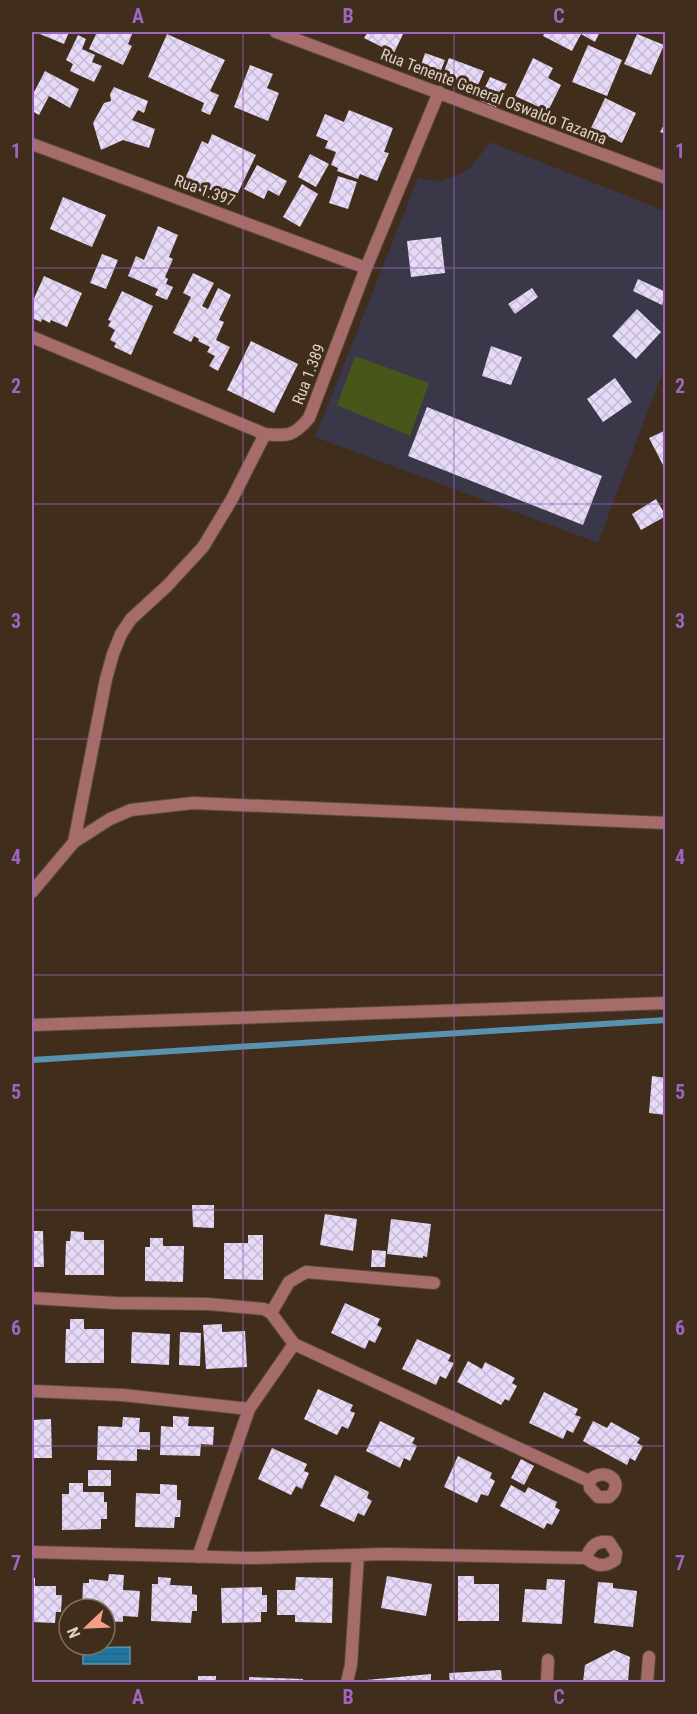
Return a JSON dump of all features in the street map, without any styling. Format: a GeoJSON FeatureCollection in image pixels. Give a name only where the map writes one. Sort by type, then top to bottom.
{"type":"FeatureCollection","features":[{"type":"Feature","properties":{"kind":"street","name":"Rua Tenente General Oswaldo Tazama"},"geometry":{"type":"LineString","coordinates":[[276,32],[666,178]]}},
{"type":"Feature","properties":{"kind":"street","name":"Rua 1.389"},"geometry":{"type":"LineString","coordinates":[[32,337],[265,434],[285,436],[298,432],[309,418],[366,268],[440,92]]}},
{"type":"Feature","properties":{"kind":"street","name":"Rua 1.397"},"geometry":{"type":"LineString","coordinates":[[32,144],[366,268]]}},
{"type":"Feature","properties":{"kind":"street"},"geometry":{"type":"LineString","coordinates":[[74,842],[106,679],[121,634],[131,619],[167,586],[203,547],[232,500],[265,434]]}},
{"type":"Feature","properties":{"kind":"street"},"geometry":{"type":"LineString","coordinates":[[32,892],[74,842],[110,819],[131,810],[193,802],[666,823]]}},
{"type":"Feature","properties":{"kind":"street"},"geometry":{"type":"LineString","coordinates":[[32,1025],[666,1003]]}},
{"type":"Feature","properties":{"kind":"street"},"geometry":{"type":"LineString","coordinates":[[272,1312],[289,1282],[306,1272],[434,1283]]}},
{"type":"Feature","properties":{"kind":"street"},"geometry":{"type":"LineString","coordinates":[[32,1298],[116,1303],[208,1304],[253,1307],[272,1312],[294,1344],[589,1481]]}},
{"type":"Feature","properties":{"kind":"street"},"geometry":{"type":"LineString","coordinates":[[198,1557],[249,1408],[294,1344]]}},
{"type":"Feature","properties":{"kind":"street"},"geometry":{"type":"LineString","coordinates":[[32,1391],[123,1395],[249,1408]]}},
{"type":"Feature","properties":{"kind":"street"},"geometry":{"type":"LineString","coordinates":[[32,1552],[250,1558],[358,1555],[586,1558]]}},
{"type":"Feature","properties":{"kind":"street"},"geometry":{"type":"LineString","coordinates":[[347,1683],[351,1665],[358,1555]]}},
{"type":"Feature","properties":{"kind":"street"},"geometry":{"type":"LineString","coordinates":[[647,1683],[649,1657]]}},
{"type":"Feature","properties":{"kind":"street"},"geometry":{"type":"LineString","coordinates":[[547,1683],[548,1660]]}},
{"type":"Feature","properties":{"kind":"shaded area"},"geometry":{"type":"Polygon","coordinates":[[[490,142],[665,211],[665,366],[598,543],[315,437],[418,178],[439,181],[456,176],[471,167],[490,142]]]}},
{"type":"Feature","properties":{"kind":"green space"},"geometry":{"type":"Polygon","coordinates":[[[355,356],[429,383],[410,436],[337,405],[355,356]]]}},
{"type":"Feature","properties":{"kind":"water"},"geometry":{"type":"Polygon","coordinates":[[[117,1647],[130,1647],[130,1664],[83,1664],[83,1657],[117,1657],[117,1647]]]}},
{"type":"Feature","properties":{"kind":"building"},"geometry":{"type":"Polygon","coordinates":[[[35,32],[69,32],[64,44],[35,32]]]}},
{"type":"Feature","properties":{"kind":"building"},"geometry":{"type":"Polygon","coordinates":[[[97,32],[133,32],[128,44],[132,46],[123,65],[89,49],[97,32]]]}},
{"type":"Feature","properties":{"kind":"building"},"geometry":{"type":"Polygon","coordinates":[[[368,32],[404,32],[394,53],[364,38],[368,32]]]}},
{"type":"Feature","properties":{"kind":"building"},"geometry":{"type":"Polygon","coordinates":[[[545,32],[595,32],[599,34],[595,42],[581,34],[572,51],[543,36],[545,32]]]}},
{"type":"Feature","properties":{"kind":"building"},"geometry":{"type":"Polygon","coordinates":[[[167,34],[225,60],[210,91],[219,95],[210,115],[201,111],[204,103],[148,77],[167,34]]]}},
{"type":"Feature","properties":{"kind":"building"},"geometry":{"type":"Polygon","coordinates":[[[637,34],[664,45],[651,75],[624,64],[637,34]]]}},
{"type":"Feature","properties":{"kind":"building"},"geometry":{"type":"Polygon","coordinates":[[[78,35],[86,39],[82,49],[95,55],[92,62],[102,66],[94,82],[70,71],[73,64],[66,60],[78,35]]]}},
{"type":"Feature","properties":{"kind":"building"},"geometry":{"type":"Polygon","coordinates":[[[588,45],[622,60],[607,96],[572,82],[588,45]]]}},
{"type":"Feature","properties":{"kind":"building"},"geometry":{"type":"Polygon","coordinates":[[[425,53],[445,60],[438,78],[419,71],[425,53]]]}},
{"type":"Feature","properties":{"kind":"building"},"geometry":{"type":"Polygon","coordinates":[[[449,58],[484,71],[476,90],[442,77],[449,58]]]}},
{"type":"Feature","properties":{"kind":"building"},"geometry":{"type":"Polygon","coordinates":[[[533,58],[553,68],[548,78],[561,85],[548,111],[515,96],[533,58]]]}},
{"type":"Feature","properties":{"kind":"building"},"geometry":{"type":"Polygon","coordinates":[[[250,65],[273,74],[267,88],[279,93],[268,121],[234,107],[250,65]]]}},
{"type":"Feature","properties":{"kind":"building"},"geometry":{"type":"Polygon","coordinates":[[[45,71],[79,89],[70,108],[49,96],[39,115],[32,111],[32,96],[45,71]]]}},
{"type":"Feature","properties":{"kind":"building"},"geometry":{"type":"Polygon","coordinates":[[[490,77],[507,84],[496,108],[479,100],[490,77]]]}},
{"type":"Feature","properties":{"kind":"building"},"geometry":{"type":"Polygon","coordinates":[[[114,87],[148,101],[144,113],[138,110],[132,120],[155,129],[149,148],[123,140],[101,150],[93,123],[104,103],[111,101],[110,94],[114,87]]]}},
{"type":"Feature","properties":{"kind":"building"},"geometry":{"type":"Polygon","coordinates":[[[605,98],[636,113],[622,143],[591,128],[605,98]]]}},
{"type":"Feature","properties":{"kind":"building"},"geometry":{"type":"Polygon","coordinates":[[[349,110],[393,128],[384,152],[389,153],[377,181],[360,174],[358,179],[337,171],[338,168],[331,165],[336,152],[325,148],[328,141],[316,136],[325,114],[344,122],[349,110]]]}},
{"type":"Feature","properties":{"kind":"building"},"geometry":{"type":"Polygon","coordinates":[[[666,121],[666,134],[660,132],[666,121]]]}},
{"type":"Feature","properties":{"kind":"building"},"geometry":{"type":"Polygon","coordinates":[[[212,134],[256,155],[234,201],[206,188],[203,193],[183,183],[202,141],[208,144],[212,134]]]}},
{"type":"Feature","properties":{"kind":"building"},"geometry":{"type":"Polygon","coordinates":[[[310,154],[329,164],[316,187],[298,177],[310,154]]]}},
{"type":"Feature","properties":{"kind":"building"},"geometry":{"type":"Polygon","coordinates":[[[257,165],[287,181],[279,196],[268,190],[264,199],[244,189],[257,165]]]}},
{"type":"Feature","properties":{"kind":"building"},"geometry":{"type":"Polygon","coordinates":[[[338,176],[357,182],[348,209],[329,203],[338,176]]]}},
{"type":"Feature","properties":{"kind":"building"},"geometry":{"type":"Polygon","coordinates":[[[302,184],[318,194],[300,227],[283,217],[302,184]]]}},
{"type":"Feature","properties":{"kind":"building"},"geometry":{"type":"Polygon","coordinates":[[[63,197],[106,215],[92,247],[50,229],[63,197]]]}},
{"type":"Feature","properties":{"kind":"building"},"geometry":{"type":"Polygon","coordinates":[[[158,226],[178,235],[169,257],[173,259],[165,277],[168,279],[166,284],[173,287],[167,300],[155,295],[158,289],[128,276],[136,256],[144,260],[158,226]]]}},
{"type":"Feature","properties":{"kind":"building"},"geometry":{"type":"Polygon","coordinates":[[[441,237],[445,273],[411,277],[407,241],[441,237]]]}},
{"type":"Feature","properties":{"kind":"building"},"geometry":{"type":"Polygon","coordinates":[[[102,254],[118,260],[106,289],[90,283],[102,254]]]}},
{"type":"Feature","properties":{"kind":"building"},"geometry":{"type":"Polygon","coordinates":[[[193,273],[214,283],[202,306],[208,309],[218,288],[231,295],[219,320],[224,322],[216,340],[230,347],[218,371],[209,366],[215,356],[207,352],[210,347],[198,341],[199,339],[194,336],[191,342],[173,333],[191,297],[183,293],[193,273]]]}},
{"type":"Feature","properties":{"kind":"building"},"geometry":{"type":"Polygon","coordinates":[[[44,276],[82,293],[67,327],[51,320],[50,323],[32,318],[32,303],[44,276]]]}},
{"type":"Feature","properties":{"kind":"building"},"geometry":{"type":"Polygon","coordinates":[[[638,279],[666,292],[662,305],[633,291],[638,279]]]}},
{"type":"Feature","properties":{"kind":"building"},"geometry":{"type":"Polygon","coordinates":[[[532,288],[538,297],[515,314],[508,304],[532,288]]]}},
{"type":"Feature","properties":{"kind":"building"},"geometry":{"type":"Polygon","coordinates":[[[122,291],[153,306],[131,355],[114,347],[116,343],[110,340],[115,330],[108,326],[111,321],[108,320],[122,291]]]}},
{"type":"Feature","properties":{"kind":"building"},"geometry":{"type":"Polygon","coordinates":[[[637,309],[661,332],[636,359],[612,336],[637,309]]]}},
{"type":"Feature","properties":{"kind":"building"},"geometry":{"type":"Polygon","coordinates":[[[251,341],[298,364],[274,413],[227,390],[251,341]]]}},
{"type":"Feature","properties":{"kind":"building"},"geometry":{"type":"Polygon","coordinates":[[[491,346],[522,357],[511,385],[482,376],[491,346]]]}},
{"type":"Feature","properties":{"kind":"building"},"geometry":{"type":"Polygon","coordinates":[[[615,378],[632,402],[603,422],[587,399],[615,378]]]}},
{"type":"Feature","properties":{"kind":"building"},"geometry":{"type":"Polygon","coordinates":[[[427,407],[602,476],[583,525],[408,456],[427,407]]]}},
{"type":"Feature","properties":{"kind":"building"},"geometry":{"type":"Polygon","coordinates":[[[666,430],[666,464],[663,465],[649,438],[666,430]]]}},
{"type":"Feature","properties":{"kind":"building"},"geometry":{"type":"Polygon","coordinates":[[[656,499],[666,516],[641,530],[632,514],[656,499]]]}},
{"type":"Feature","properties":{"kind":"building"},"geometry":{"type":"Polygon","coordinates":[[[652,1076],[666,1078],[666,1115],[649,1113],[652,1076]]]}},
{"type":"Feature","properties":{"kind":"building"},"geometry":{"type":"Polygon","coordinates":[[[192,1205],[214,1205],[214,1228],[193,1227],[192,1205]]]}},
{"type":"Feature","properties":{"kind":"building"},"geometry":{"type":"Polygon","coordinates":[[[325,1214],[357,1219],[353,1251],[320,1245],[325,1214]]]}},
{"type":"Feature","properties":{"kind":"building"},"geometry":{"type":"Polygon","coordinates":[[[391,1219],[431,1224],[427,1257],[387,1254],[391,1219]]]}},
{"type":"Feature","properties":{"kind":"building"},"geometry":{"type":"Polygon","coordinates":[[[32,1231],[43,1231],[44,1267],[32,1267],[32,1231]]]}},
{"type":"Feature","properties":{"kind":"building"},"geometry":{"type":"Polygon","coordinates":[[[71,1231],[84,1232],[84,1240],[104,1240],[104,1275],[65,1275],[66,1241],[70,1241],[71,1231]]]}},
{"type":"Feature","properties":{"kind":"building"},"geometry":{"type":"Polygon","coordinates":[[[248,1235],[263,1235],[263,1280],[224,1279],[224,1243],[248,1243],[248,1235]]]}},
{"type":"Feature","properties":{"kind":"building"},"geometry":{"type":"Polygon","coordinates":[[[150,1238],[163,1238],[163,1246],[184,1246],[183,1282],[145,1281],[145,1247],[150,1247],[150,1238]]]}},
{"type":"Feature","properties":{"kind":"building"},"geometry":{"type":"Polygon","coordinates":[[[372,1250],[386,1251],[385,1267],[371,1267],[372,1250]]]}},
{"type":"Feature","properties":{"kind":"building"},"geometry":{"type":"Polygon","coordinates":[[[345,1303],[380,1319],[377,1325],[382,1328],[375,1343],[369,1340],[365,1349],[331,1333],[345,1303]]]}},
{"type":"Feature","properties":{"kind":"building"},"geometry":{"type":"Polygon","coordinates":[[[70,1319],[84,1319],[84,1329],[104,1329],[104,1363],[65,1363],[66,1329],[70,1329],[70,1319]]]}},
{"type":"Feature","properties":{"kind":"building"},"geometry":{"type":"Polygon","coordinates":[[[222,1324],[222,1332],[245,1331],[247,1367],[206,1369],[203,1325],[222,1324]]]}},
{"type":"Feature","properties":{"kind":"building"},"geometry":{"type":"Polygon","coordinates":[[[33,1326],[34,1361],[32,1361],[33,1326]]]}},
{"type":"Feature","properties":{"kind":"building"},"geometry":{"type":"Polygon","coordinates":[[[132,1332],[170,1334],[169,1365],[131,1363],[132,1332]]]}},
{"type":"Feature","properties":{"kind":"building"},"geometry":{"type":"Polygon","coordinates":[[[180,1332],[201,1333],[200,1366],[179,1365],[180,1332]]]}},
{"type":"Feature","properties":{"kind":"building"},"geometry":{"type":"Polygon","coordinates":[[[417,1339],[451,1355],[448,1361],[454,1363],[446,1379],[440,1376],[436,1385],[402,1369],[417,1339]]]}},
{"type":"Feature","properties":{"kind":"building"},"geometry":{"type":"Polygon","coordinates":[[[468,1361],[482,1369],[485,1362],[515,1378],[512,1383],[517,1386],[509,1401],[505,1399],[501,1405],[457,1382],[468,1361]]]}},
{"type":"Feature","properties":{"kind":"building"},"geometry":{"type":"Polygon","coordinates":[[[318,1389],[353,1405],[350,1411],[355,1413],[348,1429],[342,1426],[337,1435],[304,1419],[318,1389]]]}},
{"type":"Feature","properties":{"kind":"building"},"geometry":{"type":"Polygon","coordinates":[[[544,1392],[578,1409],[575,1415],[581,1417],[573,1433],[567,1430],[563,1439],[529,1423],[544,1392]]]}},
{"type":"Feature","properties":{"kind":"building"},"geometry":{"type":"Polygon","coordinates":[[[173,1416],[189,1417],[188,1426],[214,1427],[213,1445],[201,1444],[200,1456],[160,1455],[161,1426],[173,1427],[173,1416]]]}},
{"type":"Feature","properties":{"kind":"building"},"geometry":{"type":"Polygon","coordinates":[[[123,1417],[140,1418],[139,1432],[150,1432],[150,1450],[137,1449],[137,1461],[97,1460],[98,1426],[122,1427],[123,1417]]]}},
{"type":"Feature","properties":{"kind":"building"},"geometry":{"type":"Polygon","coordinates":[[[51,1419],[52,1458],[32,1458],[32,1420],[51,1419]]]}},
{"type":"Feature","properties":{"kind":"building"},"geometry":{"type":"Polygon","coordinates":[[[380,1421],[415,1438],[412,1443],[417,1446],[410,1461],[404,1458],[400,1468],[366,1451],[380,1421]]]}},
{"type":"Feature","properties":{"kind":"building"},"geometry":{"type":"Polygon","coordinates":[[[593,1421],[607,1428],[611,1422],[640,1438],[637,1443],[643,1446],[635,1461],[630,1458],[627,1465],[583,1441],[593,1421]]]}},
{"type":"Feature","properties":{"kind":"building"},"geometry":{"type":"Polygon","coordinates":[[[272,1448],[307,1464],[304,1471],[309,1473],[302,1489],[296,1486],[291,1495],[258,1479],[272,1448]]]}},
{"type":"Feature","properties":{"kind":"building"},"geometry":{"type":"Polygon","coordinates":[[[458,1456],[492,1473],[490,1478],[495,1481],[488,1496],[481,1494],[477,1503],[444,1487],[458,1456]]]}},
{"type":"Feature","properties":{"kind":"building"},"geometry":{"type":"Polygon","coordinates":[[[521,1459],[534,1466],[524,1485],[511,1478],[521,1459]]]}},
{"type":"Feature","properties":{"kind":"building"},"geometry":{"type":"Polygon","coordinates":[[[88,1470],[111,1470],[111,1486],[88,1486],[88,1470]]]}},
{"type":"Feature","properties":{"kind":"building"},"geometry":{"type":"Polygon","coordinates":[[[335,1475],[369,1492],[367,1498],[372,1501],[364,1516],[358,1513],[354,1522],[320,1506],[335,1475]]]}},
{"type":"Feature","properties":{"kind":"building"},"geometry":{"type":"Polygon","coordinates":[[[69,1483],[83,1483],[83,1492],[104,1492],[104,1502],[107,1502],[107,1519],[101,1519],[101,1529],[62,1530],[62,1494],[69,1494],[69,1483]]]}},
{"type":"Feature","properties":{"kind":"building"},"geometry":{"type":"Polygon","coordinates":[[[160,1484],[177,1485],[177,1500],[181,1500],[180,1517],[175,1517],[174,1528],[135,1527],[136,1493],[160,1494],[160,1484]]]}},
{"type":"Feature","properties":{"kind":"building"},"geometry":{"type":"Polygon","coordinates":[[[511,1485],[525,1493],[528,1487],[557,1502],[555,1507],[560,1510],[552,1525],[547,1523],[544,1529],[500,1506],[511,1485]]]}},
{"type":"Feature","properties":{"kind":"building"},"geometry":{"type":"Polygon","coordinates":[[[109,1574],[124,1575],[123,1590],[140,1591],[138,1617],[123,1616],[123,1622],[117,1622],[117,1597],[82,1597],[83,1583],[89,1583],[89,1579],[108,1581],[109,1574]]]}},
{"type":"Feature","properties":{"kind":"building"},"geometry":{"type":"Polygon","coordinates":[[[387,1576],[432,1584],[426,1616],[381,1608],[387,1576]]]}},
{"type":"Feature","properties":{"kind":"building"},"geometry":{"type":"Polygon","coordinates":[[[458,1576],[474,1576],[474,1584],[499,1584],[499,1621],[458,1621],[458,1576]]]}},
{"type":"Feature","properties":{"kind":"building"},"geometry":{"type":"Polygon","coordinates":[[[158,1577],[171,1578],[170,1585],[192,1586],[192,1594],[197,1595],[197,1611],[192,1611],[191,1623],[151,1621],[152,1584],[158,1584],[158,1577]]]}},
{"type":"Feature","properties":{"kind":"building"},"geometry":{"type":"Polygon","coordinates":[[[296,1577],[333,1578],[332,1623],[295,1622],[295,1615],[277,1615],[277,1590],[295,1590],[296,1577]]]}},
{"type":"Feature","properties":{"kind":"building"},"geometry":{"type":"Polygon","coordinates":[[[32,1578],[35,1578],[35,1586],[56,1586],[56,1595],[62,1595],[62,1597],[57,1597],[55,1623],[32,1622],[32,1578]]]}},
{"type":"Feature","properties":{"kind":"building"},"geometry":{"type":"Polygon","coordinates":[[[547,1579],[565,1580],[562,1624],[522,1622],[525,1589],[546,1590],[547,1579]]]}},
{"type":"Feature","properties":{"kind":"building"},"geometry":{"type":"Polygon","coordinates":[[[598,1582],[613,1583],[613,1588],[637,1591],[633,1627],[594,1623],[598,1582]]]}},
{"type":"Feature","properties":{"kind":"building"},"geometry":{"type":"Polygon","coordinates":[[[262,1587],[262,1595],[267,1595],[267,1612],[261,1612],[261,1622],[222,1623],[221,1588],[262,1587]]]}},
{"type":"Feature","properties":{"kind":"building"},"geometry":{"type":"Polygon","coordinates":[[[614,1650],[630,1657],[628,1682],[583,1682],[585,1665],[614,1650]]]}},
{"type":"Feature","properties":{"kind":"building"},"geometry":{"type":"Polygon","coordinates":[[[501,1670],[502,1682],[450,1682],[449,1673],[501,1670]]]}},
{"type":"Feature","properties":{"kind":"building"},"geometry":{"type":"Polygon","coordinates":[[[431,1674],[431,1682],[366,1682],[366,1680],[431,1674]]]}},
{"type":"Feature","properties":{"kind":"building"},"geometry":{"type":"Polygon","coordinates":[[[198,1676],[216,1676],[216,1682],[198,1682],[198,1676]]]}},
{"type":"Feature","properties":{"kind":"building"},"geometry":{"type":"Polygon","coordinates":[[[249,1677],[303,1679],[303,1682],[249,1682],[249,1677]]]}},
{"type":"Feature","properties":{"kind":"waterway"},"geometry":{"type":"LineString","coordinates":[[32,1060],[666,1020]]}}]}
